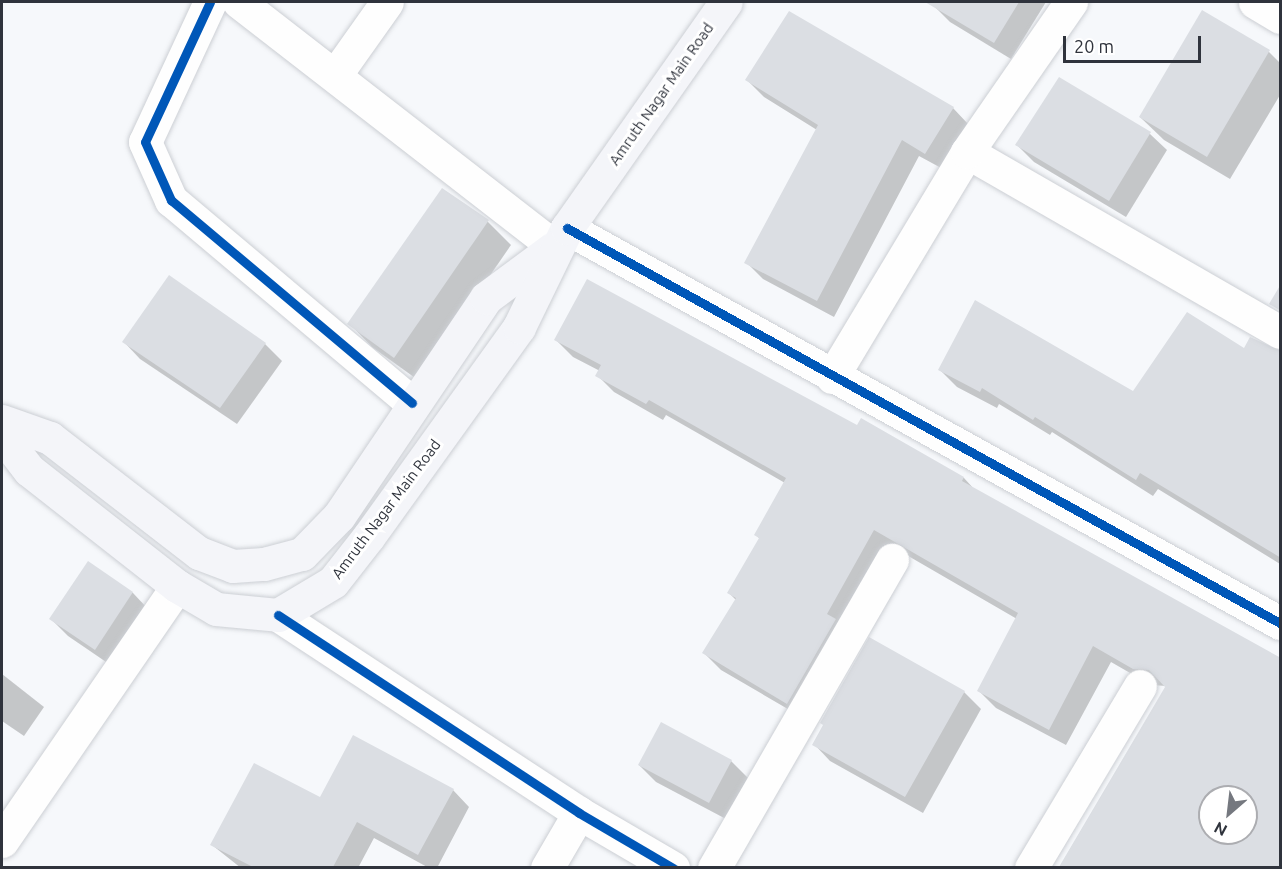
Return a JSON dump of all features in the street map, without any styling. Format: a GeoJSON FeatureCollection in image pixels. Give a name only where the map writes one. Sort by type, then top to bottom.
{"type":"FeatureCollection","features":[{"type":"Feature","properties":{"kind":"main road","name":"Amruth Nagar Main Road"},"geometry":{"type":"LineString","coordinates":[[278,615],[333,582],[369,536],[519,327],[561,237],[726,2]]}},
{"type":"Feature","properties":{"kind":"main road","name":"Amruth Nagar Main Road"},"geometry":{"type":"LineString","coordinates":[[2,421],[50,438],[199,553],[233,566],[264,564],[302,554],[339,516],[412,403],[486,298],[561,237]]}},
{"type":"Feature","properties":{"kind":"main road"},"geometry":{"type":"LineString","coordinates":[[2,435],[29,470],[177,586],[216,609],[278,615]]}},
{"type":"Feature","properties":{"kind":"street"},"geometry":{"type":"LineString","coordinates":[[210,2],[145,142],[171,200],[412,403]]}},
{"type":"Feature","properties":{"kind":"street"},"geometry":{"type":"LineString","coordinates":[[239,2],[561,237],[832,377],[1195,572],[1281,623]]}},
{"type":"Feature","properties":{"kind":"street"},"geometry":{"type":"LineString","coordinates":[[336,74],[387,2]]}},
{"type":"Feature","properties":{"kind":"street"},"geometry":{"type":"LineString","coordinates":[[832,377],[967,152],[1071,2]]}},
{"type":"Feature","properties":{"kind":"street"},"geometry":{"type":"LineString","coordinates":[[1255,2],[1281,17]]}},
{"type":"Feature","properties":{"kind":"street"},"geometry":{"type":"LineString","coordinates":[[967,152],[1281,332]]}},
{"type":"Feature","properties":{"kind":"street"},"geometry":{"type":"LineString","coordinates":[[714,867],[892,560]]}},
{"type":"Feature","properties":{"kind":"street"},"geometry":{"type":"LineString","coordinates":[[2,841],[177,586]]}},
{"type":"Feature","properties":{"kind":"street"},"geometry":{"type":"LineString","coordinates":[[278,615],[579,813],[673,867]]}},
{"type":"Feature","properties":{"kind":"street"},"geometry":{"type":"LineString","coordinates":[[1031,867],[1140,686]]}},
{"type":"Feature","properties":{"kind":"street"},"geometry":{"type":"LineString","coordinates":[[547,867],[579,813]]}},
{"type":"Feature","properties":{"kind":"building"},"geometry":{"type":"Polygon","coordinates":[[[925,2],[1019,2],[994,43],[925,2]]]}},
{"type":"Feature","properties":{"kind":"building"},"geometry":{"type":"Polygon","coordinates":[[[1202,10],[1270,50],[1207,157],[1139,117],[1202,10]]]}},
{"type":"Feature","properties":{"kind":"building"},"geometry":{"type":"Polygon","coordinates":[[[789,11],[954,107],[925,154],[902,140],[817,301],[744,263],[818,125],[745,80],[789,11]]]}},
{"type":"Feature","properties":{"kind":"building"},"geometry":{"type":"Polygon","coordinates":[[[1059,77],[1151,132],[1109,201],[1015,145],[1059,77]]]}},
{"type":"Feature","properties":{"kind":"building"},"geometry":{"type":"Polygon","coordinates":[[[442,188],[489,220],[394,358],[347,324],[442,188]]]}},
{"type":"Feature","properties":{"kind":"building"},"geometry":{"type":"Polygon","coordinates":[[[169,275],[266,343],[220,408],[122,342],[169,275]]]}},
{"type":"Feature","properties":{"kind":"building"},"geometry":{"type":"Polygon","coordinates":[[[587,279],[857,425],[861,418],[964,477],[962,481],[1281,658],[1281,867],[1059,867],[1165,687],[1149,670],[1133,669],[1093,646],[1049,730],[977,691],[1018,613],[874,530],[827,614],[836,619],[787,704],[702,653],[736,598],[727,593],[759,538],[754,535],[786,478],[649,400],[646,404],[595,376],[601,365],[554,340],[587,279]]]}},
{"type":"Feature","properties":{"kind":"building"},"geometry":{"type":"Polygon","coordinates":[[[1281,284],[1281,311],[1269,304],[1281,284]]]}},
{"type":"Feature","properties":{"kind":"building"},"geometry":{"type":"Polygon","coordinates":[[[975,300],[1133,391],[1187,312],[1244,348],[1250,337],[1281,351],[1281,558],[1140,473],[1136,480],[1035,417],[1033,420],[982,388],[980,392],[938,370],[975,300]]]}},
{"type":"Feature","properties":{"kind":"building"},"geometry":{"type":"Polygon","coordinates":[[[88,561],[133,592],[95,650],[49,619],[88,561]]]}},
{"type":"Feature","properties":{"kind":"building"},"geometry":{"type":"Polygon","coordinates":[[[869,637],[965,691],[905,797],[812,745],[823,725],[820,723],[869,637]]]}},
{"type":"Feature","properties":{"kind":"building"},"geometry":{"type":"Polygon","coordinates":[[[661,722],[732,760],[709,803],[638,765],[661,722]]]}},
{"type":"Feature","properties":{"kind":"building"},"geometry":{"type":"Polygon","coordinates":[[[353,735],[454,789],[418,855],[357,822],[333,867],[253,867],[210,845],[254,763],[320,797],[353,735]]]}},
{"type":"Feature","properties":{"kind":"cycle path"},"geometry":{"type":"LineString","coordinates":[[210,2],[145,142],[171,200],[412,403]]}},
{"type":"Feature","properties":{"kind":"cycle path"},"geometry":{"type":"LineString","coordinates":[[567,228],[1280,623]]}},
{"type":"Feature","properties":{"kind":"cycle path"},"geometry":{"type":"LineString","coordinates":[[278,615],[579,813],[673,868]]}}]}
